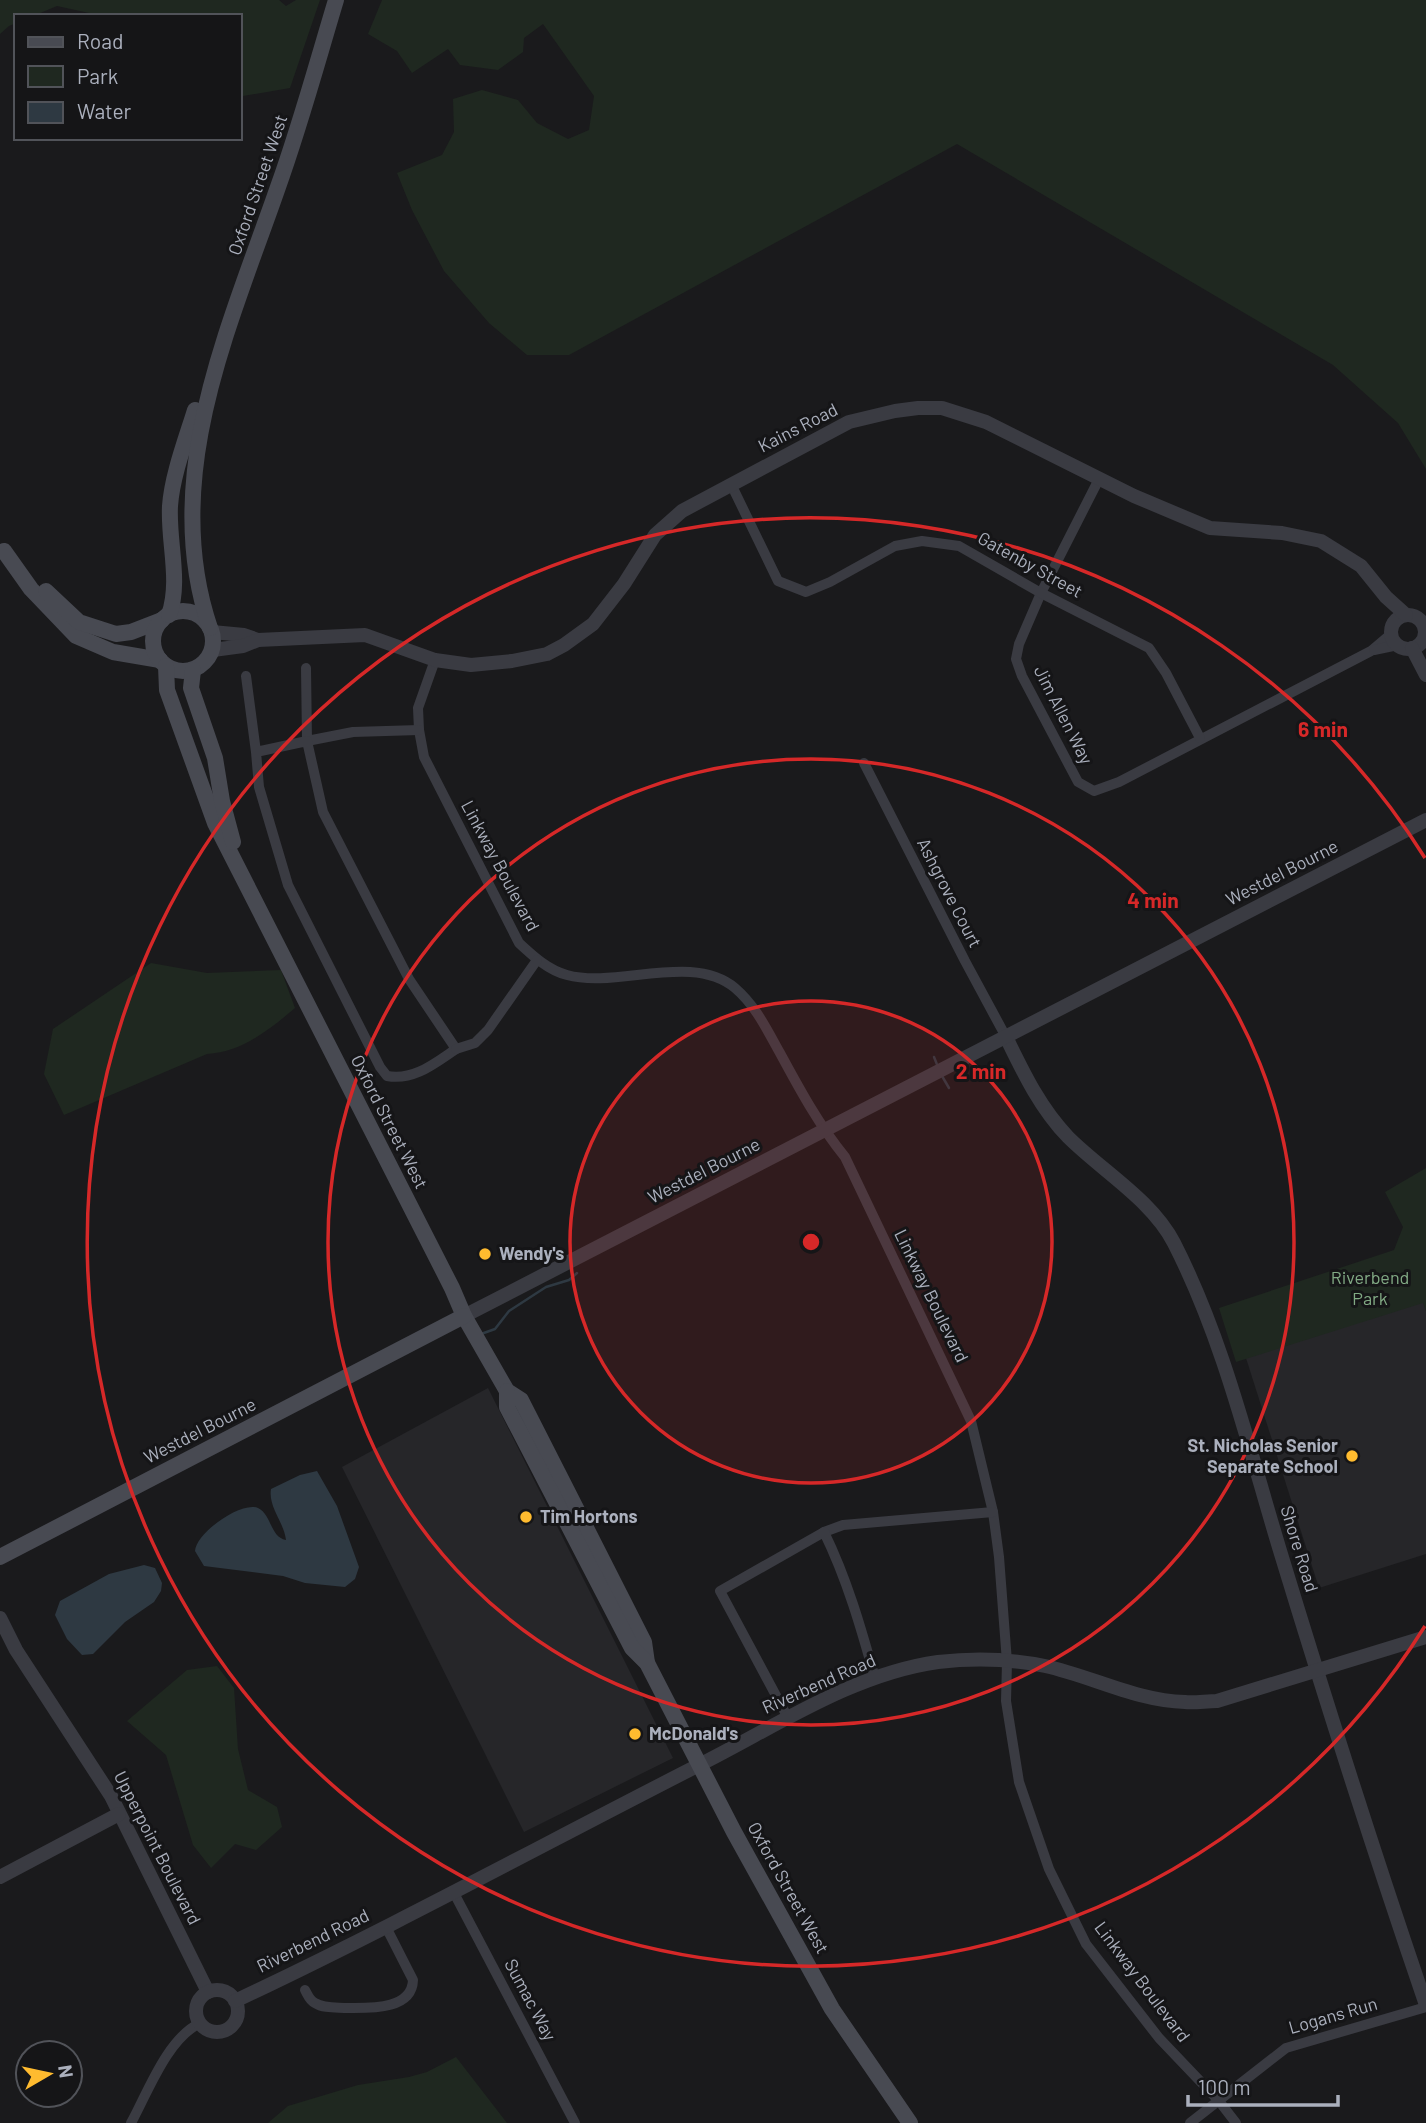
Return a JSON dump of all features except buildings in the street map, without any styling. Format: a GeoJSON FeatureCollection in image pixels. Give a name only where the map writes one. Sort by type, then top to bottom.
{"type":"FeatureCollection","features":[{"type":"Feature","properties":{"kind":"main road","name":"Oxford Street West"},"geometry":{"type":"LineString","coordinates":[[211,630],[198,592],[192,519],[199,438],[211,380],[294,143],[336,0]]}},
{"type":"Feature","properties":{"kind":"main road","name":"Oxford Street West"},"geometry":{"type":"LineString","coordinates":[[165,617],[175,596],[169,534],[170,501],[197,403],[211,380]]}},
{"type":"Feature","properties":{"kind":"main road"},"geometry":{"type":"LineString","coordinates":[[2,550],[79,622],[116,634],[131,632],[178,611],[188,611],[205,620],[211,630],[213,650],[205,663],[193,670],[175,671],[163,663],[155,653],[154,636],[165,617]]}},
{"type":"Feature","properties":{"kind":"main road"},"geometry":{"type":"LineString","coordinates":[[2,550],[31,589],[76,636],[113,652],[163,663]]}},
{"type":"Feature","properties":{"kind":"main road","name":"Oxford Street West"},"geometry":{"type":"LineString","coordinates":[[163,663],[167,690],[215,823],[464,1316],[507,1391],[522,1401],[644,1642],[647,1663],[699,1765],[832,2009],[908,2121]]}},
{"type":"Feature","properties":{"kind":"main road","name":"Oxford Street West"},"geometry":{"type":"LineString","coordinates":[[193,670],[191,688],[215,758],[222,801],[239,868]]}},
{"type":"Feature","properties":{"kind":"main road","name":"Westdel Bourne"},"geometry":{"type":"LineString","coordinates":[[0,1557],[464,1316]]}},
{"type":"Feature","properties":{"kind":"street","name":"Kains Road"},"geometry":{"type":"LineString","coordinates":[[211,630],[258,639],[365,635],[435,660],[471,665],[547,654],[565,645],[593,624],[624,584],[655,535],[682,511],[849,422],[895,411],[942,408],[986,422],[1146,502],[1210,528],[1282,533],[1321,541],[1361,566],[1386,597],[1426,675]]}},
{"type":"Feature","properties":{"kind":"street","name":"Jim Allen Way"},"geometry":{"type":"LineString","coordinates":[[1099,479],[1041,593],[1019,644],[1016,659],[1022,676],[1078,782],[1094,790],[1119,782],[1371,651],[1407,636]]}},
{"type":"Feature","properties":{"kind":"street","name":"Gatenby Street"},"geometry":{"type":"LineString","coordinates":[[731,484],[778,581],[806,592],[830,582],[895,545],[922,541],[959,546],[1041,593],[1149,648],[1166,673],[1200,738]]}},
{"type":"Feature","properties":{"kind":"street","name":"Kains Road"},"geometry":{"type":"LineString","coordinates":[[213,650],[243,646],[258,639]]}},
{"type":"Feature","properties":{"kind":"street","name":"Linkway Boulevard"},"geometry":{"type":"LineString","coordinates":[[435,660],[418,708],[424,757],[519,943],[537,960],[565,975],[584,978],[696,972],[733,986],[759,1014],[824,1131],[845,1157],[971,1422],[993,1512],[1007,1661],[1006,1701],[1019,1782],[1049,1869],[1086,1944],[1159,2038],[1219,2101],[1236,2123]]}},
{"type":"Feature","properties":{"kind":"street"},"geometry":{"type":"LineString","coordinates":[[306,668],[307,741],[323,812],[409,979],[456,1049]]}},
{"type":"Feature","properties":{"kind":"street"},"geometry":{"type":"LineString","coordinates":[[246,676],[259,787],[288,885],[387,1076],[410,1076],[456,1049],[475,1043],[488,1030],[537,960]]}},
{"type":"Feature","properties":{"kind":"street"},"geometry":{"type":"LineString","coordinates":[[256,752],[353,732],[419,730]]}},
{"type":"Feature","properties":{"kind":"street","name":"Ashgrove Court"},"geometry":{"type":"LineString","coordinates":[[864,763],[1006,1037]]}},
{"type":"Feature","properties":{"kind":"street","name":"Westdel Bourne"},"geometry":{"type":"LineString","coordinates":[[464,1316],[1426,820]]}},
{"type":"Feature","properties":{"kind":"street","name":"Shore Road"},"geometry":{"type":"LineString","coordinates":[[1006,1037],[1033,1093],[1066,1135],[1146,1204],[1173,1240],[1210,1322],[1317,1671],[1426,2006]]}},
{"type":"Feature","properties":{"kind":"street"},"geometry":{"type":"LineString","coordinates":[[788,1718],[720,1591],[824,1532],[843,1525],[993,1512]]}},
{"type":"Feature","properties":{"kind":"street"},"geometry":{"type":"LineString","coordinates":[[824,1532],[841,1567],[875,1678]]}},
{"type":"Feature","properties":{"kind":"street","name":"Upperpoint Boulevard"},"geometry":{"type":"LineString","coordinates":[[0,1618],[21,1658],[103,1781],[208,1992]]}},
{"type":"Feature","properties":{"kind":"street","name":"Riverbend Road"},"geometry":{"type":"LineString","coordinates":[[236,2001],[454,1893],[788,1718],[875,1678],[905,1668],[965,1660],[1007,1661],[1047,1667],[1142,1695],[1184,1703],[1217,1701],[1426,1637]]}},
{"type":"Feature","properties":{"kind":"street"},"geometry":{"type":"LineString","coordinates":[[0,1877],[119,1814]]}},
{"type":"Feature","properties":{"kind":"street","name":"Sumac Way"},"geometry":{"type":"LineString","coordinates":[[454,1893],[575,2123]]}},
{"type":"Feature","properties":{"kind":"street"},"geometry":{"type":"LineString","coordinates":[[305,1990],[310,2000],[318,2005],[331,2007],[375,2009],[386,2007],[408,1996],[413,1980],[386,1927]]}},
{"type":"Feature","properties":{"kind":"street"},"geometry":{"type":"LineString","coordinates":[[225,1991],[236,2001],[238,2015],[230,2028],[222,2032],[212,2032],[200,2023],[197,2005],[208,1992],[225,1991]]}},
{"type":"Feature","properties":{"kind":"street","name":"Logans Run"},"geometry":{"type":"LineString","coordinates":[[1190,2123],[1286,2048],[1426,2006]]}},
{"type":"Feature","properties":{"kind":"street"},"geometry":{"type":"LineString","coordinates":[[131,2123],[179,2038],[200,2023]]}},
{"type":"Feature","properties":{"kind":"shaded area","name":"St. Nicholas Senior Separate School"},"geometry":{"type":"Polygon","coordinates":[[[1423,1302],[1426,1311],[1426,1554],[1319,1588],[1246,1358],[1423,1302]]]}},
{"type":"Feature","properties":{"kind":"shaded area"},"geometry":{"type":"Polygon","coordinates":[[[488,1388],[673,1758],[524,1832],[342,1467],[488,1388]]]}},
{"type":"Feature","properties":{"kind":"green space"},"geometry":{"type":"Polygon","coordinates":[[[0,0],[279,0],[286,6],[296,0],[320,0],[290,88],[243,96],[242,14],[94,14],[57,6],[38,14],[14,14],[14,24],[0,34],[0,0]]]}},
{"type":"Feature","properties":{"kind":"green space"},"geometry":{"type":"Polygon","coordinates":[[[382,0],[1426,0],[1426,469],[1398,423],[1333,365],[957,144],[569,355],[527,355],[489,323],[444,271],[412,210],[397,173],[442,155],[454,132],[453,99],[482,90],[518,100],[537,123],[568,139],[589,130],[594,96],[543,24],[524,38],[523,52],[498,70],[460,65],[448,49],[412,73],[397,51],[368,34],[382,0]]]}},
{"type":"Feature","properties":{"kind":"green space"},"geometry":{"type":"Polygon","coordinates":[[[151,963],[207,973],[281,970],[295,1008],[265,1032],[243,1044],[207,1054],[64,1115],[44,1074],[53,1029],[151,963]]]}},
{"type":"Feature","properties":{"kind":"green space","name":"Riverbend Park"},"geometry":{"type":"Polygon","coordinates":[[[1426,1168],[1426,1311],[1423,1303],[1236,1362],[1219,1308],[1394,1250],[1403,1227],[1385,1192],[1426,1168]]]}},
{"type":"Feature","properties":{"kind":"green space"},"geometry":{"type":"Polygon","coordinates":[[[217,1666],[234,1688],[238,1749],[248,1790],[277,1807],[282,1827],[256,1850],[235,1844],[211,1868],[193,1845],[166,1755],[127,1721],[187,1670],[217,1666]]]}},
{"type":"Feature","properties":{"kind":"green space"},"geometry":{"type":"Polygon","coordinates":[[[456,2057],[507,2123],[268,2123],[288,2106],[358,2085],[427,2072],[456,2057]]]}},
{"type":"Feature","properties":{"kind":"water"},"geometry":{"type":"Polygon","coordinates":[[[317,1471],[337,1506],[359,1567],[355,1579],[345,1587],[204,1566],[195,1551],[197,1544],[221,1520],[241,1509],[250,1507],[263,1511],[277,1535],[286,1540],[272,1502],[271,1489],[300,1475],[317,1471]]]}},
{"type":"Feature","properties":{"kind":"water"},"geometry":{"type":"Polygon","coordinates":[[[144,1565],[155,1568],[162,1583],[161,1591],[154,1602],[125,1622],[93,1654],[82,1655],[67,1639],[55,1615],[60,1601],[109,1574],[144,1565]]]}},
{"type":"Feature","properties":{"kind":"waterway"},"geometry":{"type":"LineString","coordinates":[[934,1057],[938,1067]]}},
{"type":"Feature","properties":{"kind":"waterway"},"geometry":{"type":"LineString","coordinates":[[942,1076],[949,1088]]}},
{"type":"Feature","properties":{"kind":"waterway"},"geometry":{"type":"LineString","coordinates":[[481,1334],[495,1329],[509,1311],[546,1287],[569,1280],[577,1273]]}},
{"type":"Feature","properties":{"kind":"place","name":"Wendy's"},"geometry":{"type":"Point","coordinates":[485,1254]}},
{"type":"Feature","properties":{"kind":"place","name":"St. Nicholas Senior Separate School"},"geometry":{"type":"Point","coordinates":[1352,1456]}},
{"type":"Feature","properties":{"kind":"place","name":"Tim Hortons"},"geometry":{"type":"Point","coordinates":[526,1517]}},
{"type":"Feature","properties":{"kind":"place","name":"McDonald's"},"geometry":{"type":"Point","coordinates":[635,1734]}}]}
